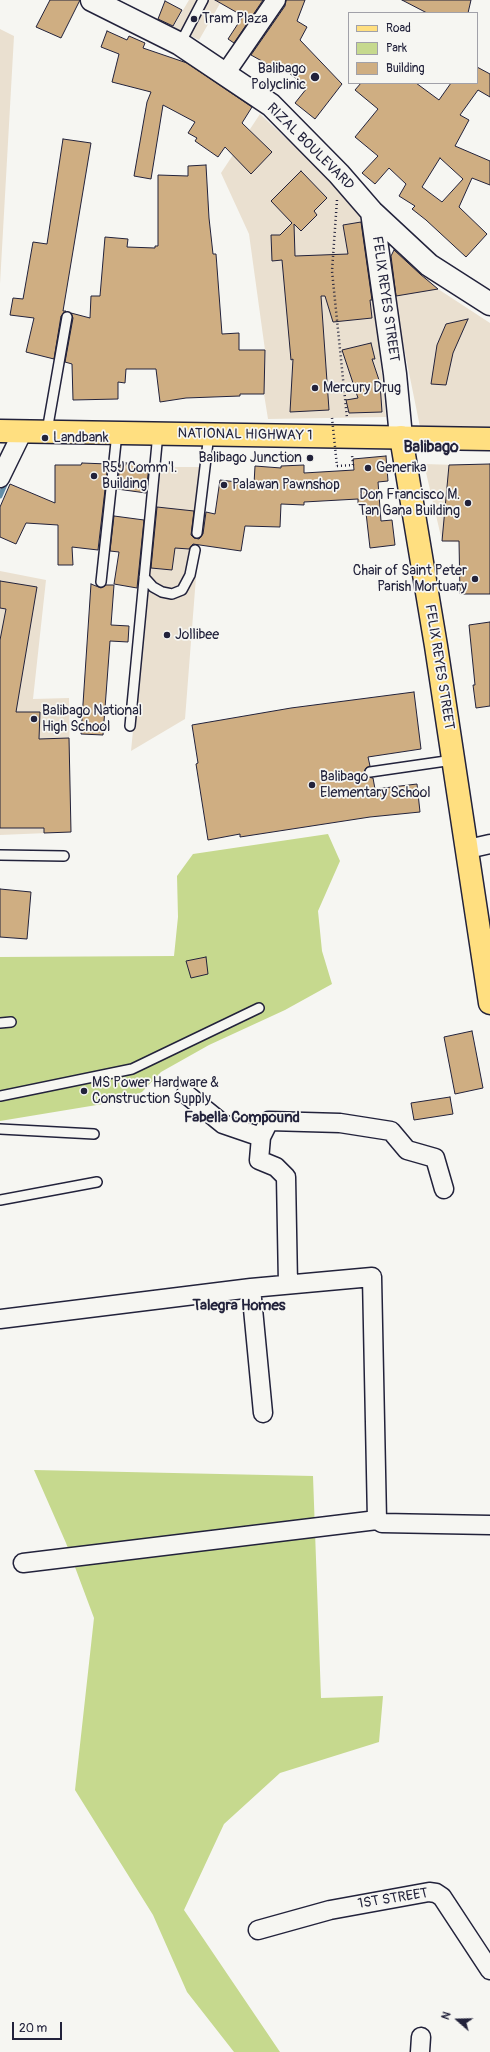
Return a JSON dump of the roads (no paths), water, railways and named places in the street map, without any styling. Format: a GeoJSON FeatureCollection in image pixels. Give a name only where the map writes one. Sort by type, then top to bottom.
{"type":"FeatureCollection","features":[{"type":"Feature","properties":{"kind":"main road","name":"RIZAL BOULEVARD"},"geometry":{"type":"LineString","coordinates":[[92,0],[180,44],[271,105],[339,174],[372,212],[429,265],[490,304]]}},
{"type":"Feature","properties":{"kind":"main road","name":"FELIX REYES STREET"},"geometry":{"type":"LineString","coordinates":[[372,212],[395,374],[401,437],[468,849],[490,1003]]}},
{"type":"Feature","properties":{"kind":"main road","name":"NATIONAL HIGHWAY 1"},"geometry":{"type":"LineString","coordinates":[[0,431],[490,439]]}},
{"type":"Feature","properties":{"kind":"street"},"geometry":{"type":"LineString","coordinates":[[225,74],[276,0]]}},
{"type":"Feature","properties":{"kind":"street"},"geometry":{"type":"LineString","coordinates":[[0,478],[23,431]]}},
{"type":"Feature","properties":{"kind":"street"},"geometry":{"type":"LineString","coordinates":[[468,849],[490,844]]}},
{"type":"Feature","properties":{"kind":"street"},"geometry":{"type":"LineString","coordinates":[[186,1094],[223,1124],[261,1138]]}},
{"type":"Feature","properties":{"kind":"street"},"geometry":{"type":"LineString","coordinates":[[288,1284],[286,1177],[276,1167],[259,1160],[261,1138],[269,1121],[340,1123],[391,1131],[407,1150],[434,1158],[444,1189]]}},
{"type":"Feature","properties":{"kind":"street"},"geometry":{"type":"LineString","coordinates":[[2,1319],[251,1288],[373,1278],[377,1520]]}},
{"type":"Feature","properties":{"kind":"street"},"geometry":{"type":"LineString","coordinates":[[251,1288],[263,1413]]}},
{"type":"Feature","properties":{"kind":"street"},"geometry":{"type":"LineString","coordinates":[[24,1563],[377,1520],[382,1523],[490,1524]]}},
{"type":"Feature","properties":{"kind":"street","name":"1ST STREET"},"geometry":{"type":"LineString","coordinates":[[258,1930],[330,1910],[429,1892],[436,1893],[442,1897],[490,1970]]}},
{"type":"Feature","properties":{"kind":"lane"},"geometry":{"type":"LineString","coordinates":[[180,44],[203,0]]}},
{"type":"Feature","properties":{"kind":"lane"},"geometry":{"type":"LineString","coordinates":[[47,431],[68,317]]}},
{"type":"Feature","properties":{"kind":"lane"},"geometry":{"type":"LineString","coordinates":[[101,582],[117,433]]}},
{"type":"Feature","properties":{"kind":"lane"},"geometry":{"type":"LineString","coordinates":[[130,726],[158,434]]}},
{"type":"Feature","properties":{"kind":"lane"},"geometry":{"type":"LineString","coordinates":[[197,533],[209,434]]}},
{"type":"Feature","properties":{"kind":"lane"},"geometry":{"type":"LineString","coordinates":[[144,577],[153,587],[162,592],[172,594],[182,590],[190,575],[195,550]]}},
{"type":"Feature","properties":{"kind":"lane"},"geometry":{"type":"LineString","coordinates":[[370,772],[453,760]]}},
{"type":"Feature","properties":{"kind":"lane"},"geometry":{"type":"LineString","coordinates":[[0,855],[64,856]]}},
{"type":"Feature","properties":{"kind":"lane"},"geometry":{"type":"LineString","coordinates":[[0,1096],[132,1069],[259,1008]]}},
{"type":"Feature","properties":{"kind":"lane"},"geometry":{"type":"LineString","coordinates":[[0,1023],[11,1022]]}},
{"type":"Feature","properties":{"kind":"lane"},"geometry":{"type":"LineString","coordinates":[[0,1129],[94,1134]]}},
{"type":"Feature","properties":{"kind":"lane"},"geometry":{"type":"LineString","coordinates":[[0,1200],[97,1182]]}},
{"type":"Feature","properties":{"kind":"waterway"},"geometry":{"type":"LineString","coordinates":[[0,496],[7,480]]}},
{"type":"Feature","properties":{"kind":"place","name":"Tram Plaza"},"geometry":{"type":"Point","coordinates":[194,19]}},
{"type":"Feature","properties":{"kind":"place","name":"Balibago Polyclinic"},"geometry":{"type":"Point","coordinates":[315,77]}},
{"type":"Feature","properties":{"kind":"place","name":"Mercury Drug"},"geometry":{"type":"Point","coordinates":[315,388]}},
{"type":"Feature","properties":{"kind":"place","name":"Landbank"},"geometry":{"type":"Point","coordinates":[45,438]}},
{"type":"Feature","properties":{"kind":"place","name":"Balibago Junction"},"geometry":{"type":"Point","coordinates":[310,458]}},
{"type":"Feature","properties":{"kind":"place","name":"Generika"},"geometry":{"type":"Point","coordinates":[368,468]}},
{"type":"Feature","properties":{"kind":"place","name":"R5J Comm'l. Building"},"geometry":{"type":"Point","coordinates":[94,476]}},
{"type":"Feature","properties":{"kind":"place","name":"Palawan Pawnshop"},"geometry":{"type":"Point","coordinates":[224,485]}},
{"type":"Feature","properties":{"kind":"place","name":"Don Francisco M. Tan Gana Building"},"geometry":{"type":"Point","coordinates":[468,503]}},
{"type":"Feature","properties":{"kind":"place","name":"Chair of Saint Peter Parish Mortuary"},"geometry":{"type":"Point","coordinates":[475,579]}},
{"type":"Feature","properties":{"kind":"place","name":"Jollibee"},"geometry":{"type":"Point","coordinates":[167,635]}},
{"type":"Feature","properties":{"kind":"place","name":"Balibago National High School"},"geometry":{"type":"Point","coordinates":[34,719]}},
{"type":"Feature","properties":{"kind":"place","name":"Balibago Elementary School"},"geometry":{"type":"Point","coordinates":[312,785]}},
{"type":"Feature","properties":{"kind":"place","name":"MS Power Hardware & Construction Supply"},"geometry":{"type":"Point","coordinates":[84,1091]}},
{"type":"Feature","properties":{"kind":"district","name":"Balibago"},"geometry":{"type":"Point","coordinates":[431,448]}},
{"type":"Feature","properties":{"kind":"district","name":"Fabella Compound"},"geometry":{"type":"Point","coordinates":[242,1118]}},
{"type":"Feature","properties":{"kind":"district","name":"Talegra Homes"},"geometry":{"type":"Point","coordinates":[239,1306]}}]}
